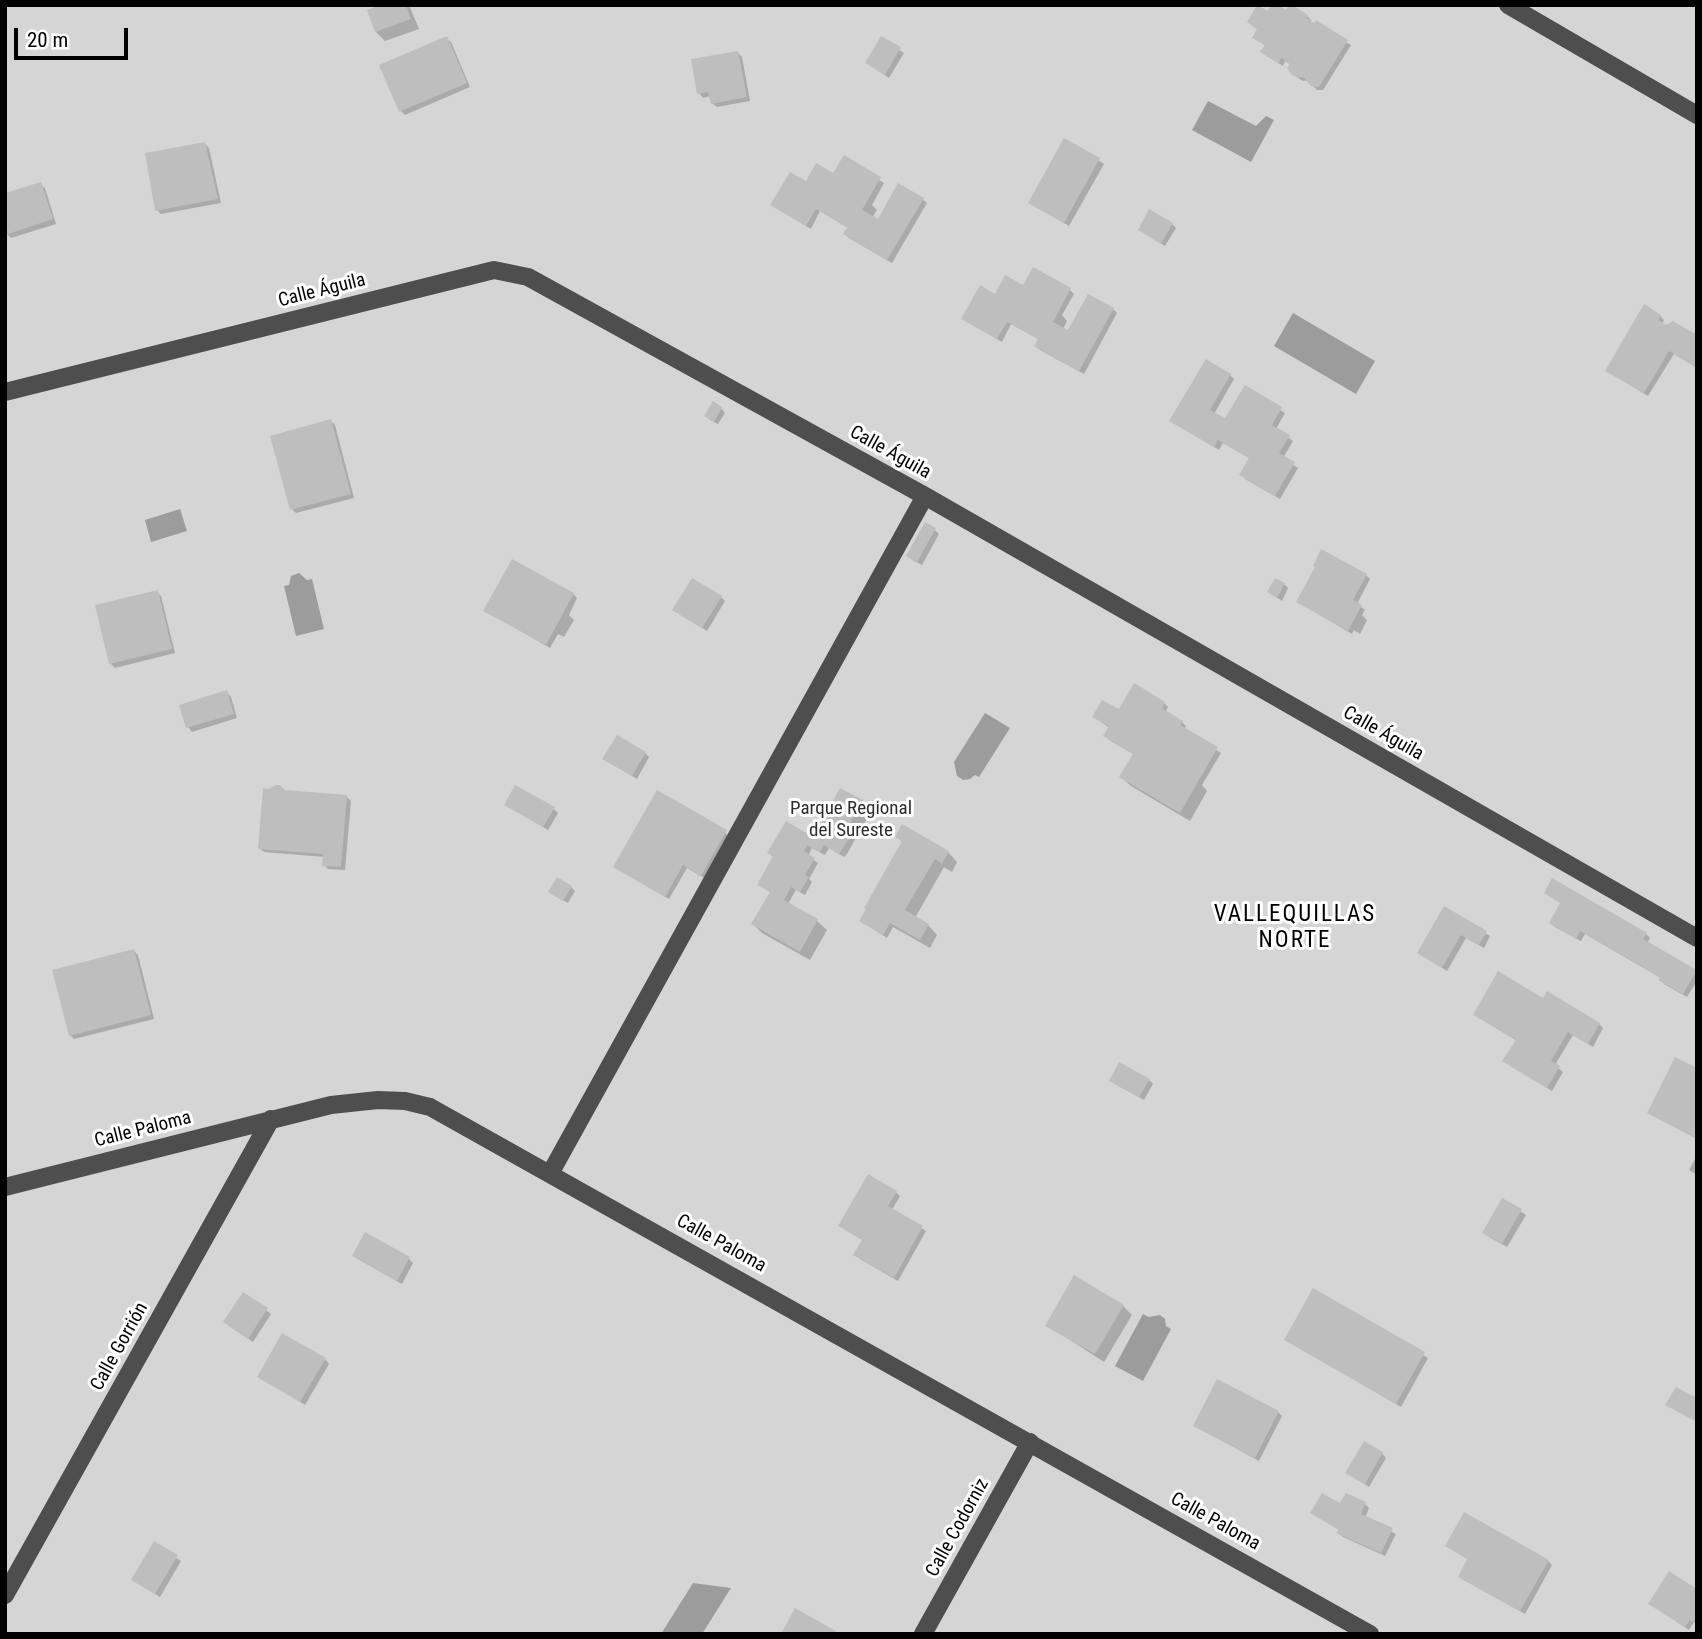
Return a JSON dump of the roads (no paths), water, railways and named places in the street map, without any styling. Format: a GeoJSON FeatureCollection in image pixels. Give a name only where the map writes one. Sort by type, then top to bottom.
{"type":"FeatureCollection","features":[{"type":"Feature","properties":{"kind":"street"},"geometry":{"type":"LineString","coordinates":[[1508,5],[1697,115]]}},
{"type":"Feature","properties":{"kind":"street","name":"Calle Águila"},"geometry":{"type":"LineString","coordinates":[[5,392],[494,270],[528,277],[925,496],[1697,938]]}},
{"type":"Feature","properties":{"kind":"street"},"geometry":{"type":"LineString","coordinates":[[551,1172],[925,496]]}},
{"type":"Feature","properties":{"kind":"street","name":"Calle Paloma"},"geometry":{"type":"LineString","coordinates":[[5,1187],[331,1105],[378,1100],[405,1101],[430,1107],[551,1172],[1370,1634]]}},
{"type":"Feature","properties":{"kind":"street","name":"Calle Gorrión"},"geometry":{"type":"LineString","coordinates":[[5,1595],[271,1119]]}},
{"type":"Feature","properties":{"kind":"street","name":"Calle Codorniz"},"geometry":{"type":"LineString","coordinates":[[923,1634],[1030,1442]]}},
{"type":"Feature","properties":{"kind":"district","name":"VALLEQUILLAS NORTE"},"geometry":{"type":"Point","coordinates":[1295,928]}},
{"type":"Feature","properties":{"kind":"park label","name":"Parque Regional del Sureste"},"geometry":{"type":"Point","coordinates":[851,820]}}]}
